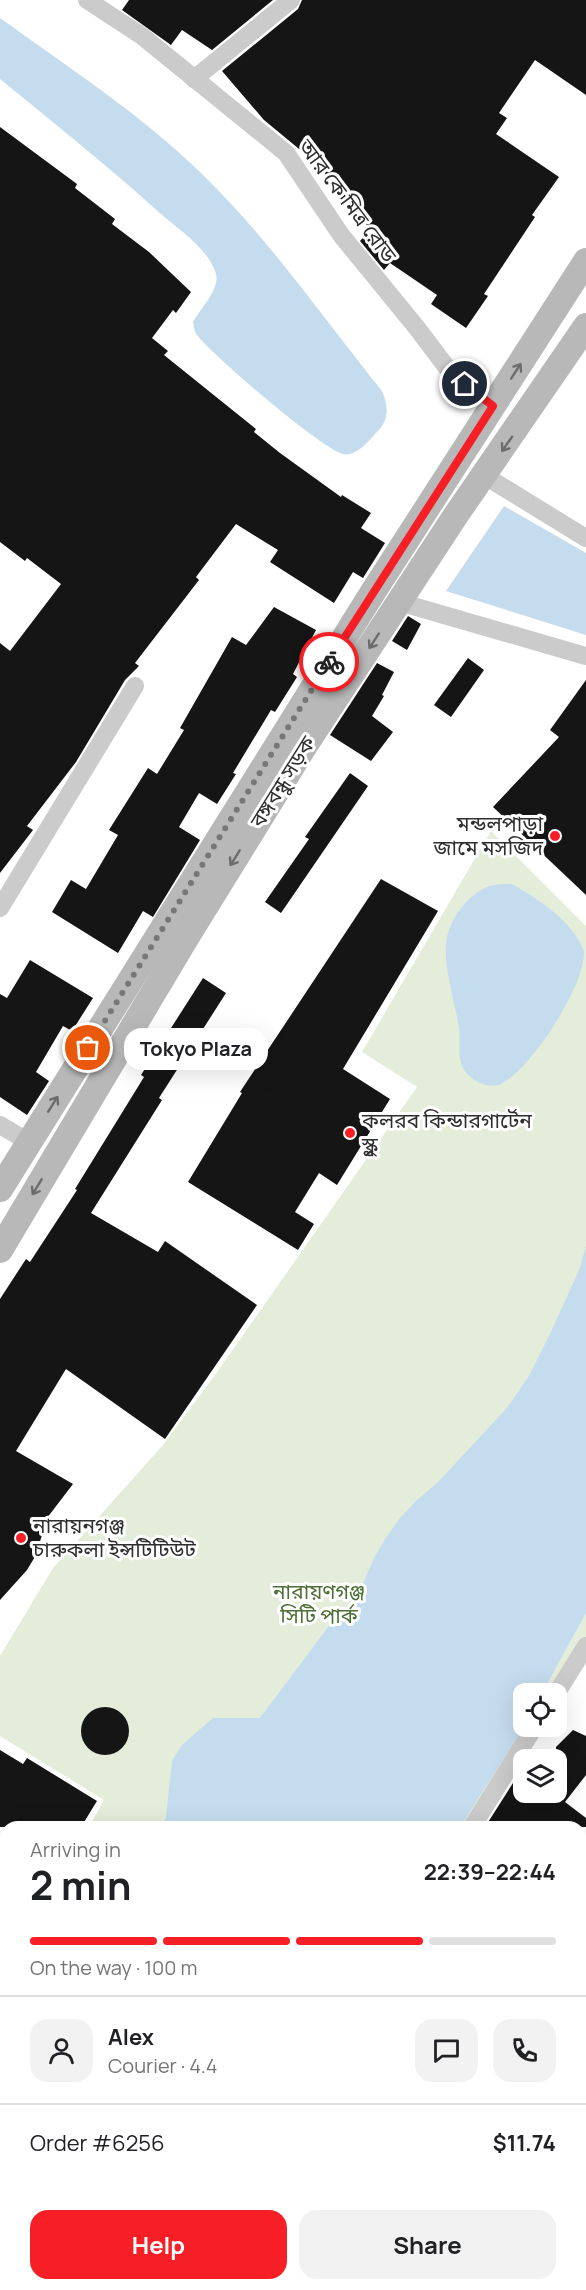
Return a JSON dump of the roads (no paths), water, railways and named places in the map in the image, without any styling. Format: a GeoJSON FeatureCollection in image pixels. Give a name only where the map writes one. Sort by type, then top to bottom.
{"type":"FeatureCollection","features":[{"type":"Feature","properties":{"kind":"main road","name":"বঙ্গবন্ধু সড়ক"},"geometry":{"type":"LineString","coordinates":[[0,1189],[373,592],[586,261]]}},
{"type":"Feature","properties":{"kind":"main road","name":"বঙ্গবন্ধু সড়ক"},"geometry":{"type":"LineString","coordinates":[[0,1250],[186,938],[304,747],[586,326]]}},
{"type":"Feature","properties":{"kind":"street","name":"আর কে মিত্র রোড"},"geometry":{"type":"LineString","coordinates":[[87,0],[142,36],[286,153],[341,235],[417,328],[451,374],[493,406]]}},
{"type":"Feature","properties":{"kind":"street"},"geometry":{"type":"LineString","coordinates":[[194,79],[291,0]]}},
{"type":"Feature","properties":{"kind":"street"},"geometry":{"type":"LineString","coordinates":[[485,476],[586,538]]}},
{"type":"Feature","properties":{"kind":"street"},"geometry":{"type":"LineString","coordinates":[[399,602],[586,656]]}},
{"type":"Feature","properties":{"kind":"street"},"geometry":{"type":"LineString","coordinates":[[0,908],[135,686]]}},
{"type":"Feature","properties":{"kind":"street"},"geometry":{"type":"LineString","coordinates":[[0,1125],[29,1142]]}},
{"type":"Feature","properties":{"kind":"street"},"geometry":{"type":"LineString","coordinates":[[563,1683],[586,1647]]}},
{"type":"Feature","properties":{"kind":"street"},"geometry":{"type":"LineString","coordinates":[[476,1821],[528,1737]]}},
{"type":"Feature","properties":{"kind":"water"},"geometry":{"type":"Polygon","coordinates":[[[0,18],[106,93],[157,133],[205,177],[253,228],[382,391],[387,408],[385,419],[380,428],[361,448],[348,454],[332,449],[292,420],[244,380],[197,335],[193,322],[212,292],[216,280],[216,274],[207,256],[184,233],[101,162],[0,79],[0,18]]]}},
{"type":"Feature","properties":{"kind":"water"},"geometry":{"type":"Polygon","coordinates":[[[504,506],[586,553],[586,635],[446,591],[504,506]]]}},
{"type":"Feature","properties":{"kind":"water"},"geometry":{"type":"Polygon","coordinates":[[[512,884],[563,920],[579,940],[584,951],[582,966],[567,1004],[541,1044],[513,1075],[499,1085],[487,1085],[468,1075],[462,1066],[459,1027],[448,975],[447,937],[454,918],[474,895],[490,886],[512,884]]]}},
{"type":"Feature","properties":{"kind":"water"},"geometry":{"type":"Polygon","coordinates":[[[586,1246],[586,1613],[548,1683],[513,1683],[513,1737],[518,1737],[464,1821],[164,1821],[172,1761],[182,1745],[213,1718],[260,1718],[334,1619],[352,1609],[374,1558],[400,1518],[439,1481],[506,1409],[529,1376],[580,1268],[586,1246]]]}},
{"type":"Feature","properties":{"kind":"place","name":"মন্ডলপাড়া জামে মসজিদ"},"geometry":{"type":"Point","coordinates":[555,836]}},
{"type":"Feature","properties":{"kind":"place","name":"Tokyo Plaza"},"geometry":{"type":"Point","coordinates":[88,1048]}},
{"type":"Feature","properties":{"kind":"place","name":"কলরব কিন্ডারগার্টেন স্কুল"},"geometry":{"type":"Point","coordinates":[350,1133]}},
{"type":"Feature","properties":{"kind":"place","name":"নারায়নগঞ্জ চারুকলা ইন্সটিটিউট"},"geometry":{"type":"Point","coordinates":[21,1538]}},
{"type":"Feature","properties":{"kind":"park label","name":"নারায়ণগঞ্জ সিটি পার্ক"},"geometry":{"type":"Point","coordinates":[319,1604]}}]}
